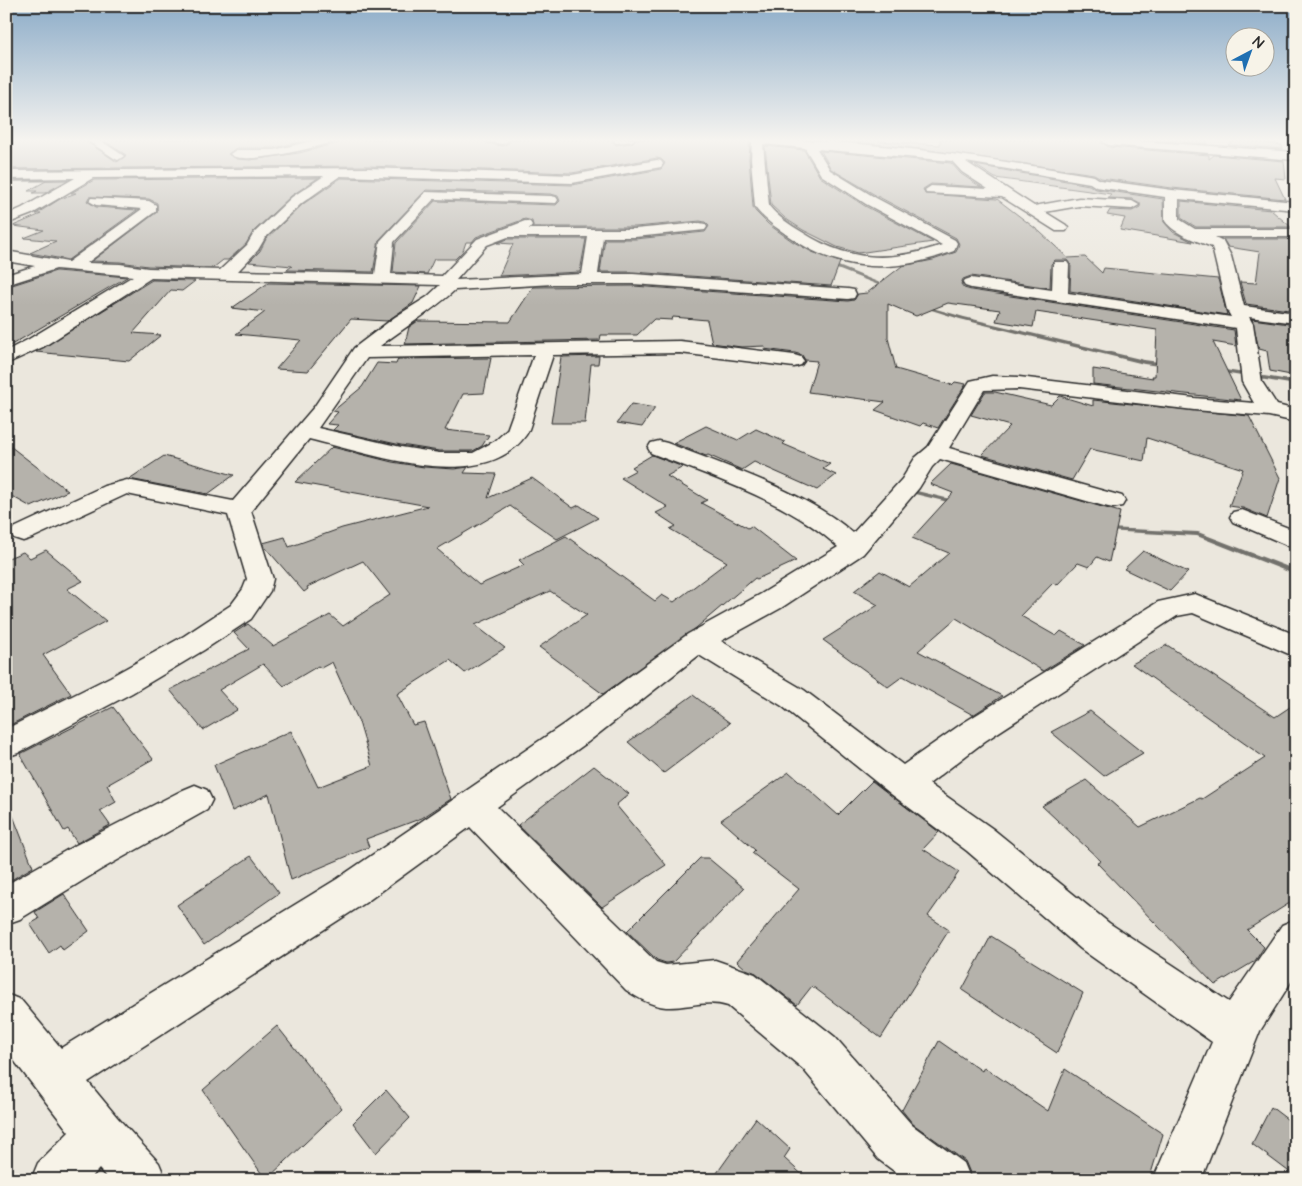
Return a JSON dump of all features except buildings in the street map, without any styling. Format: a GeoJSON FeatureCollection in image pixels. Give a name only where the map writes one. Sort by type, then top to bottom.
{"type":"FeatureCollection","features":[{"type":"Feature","properties":{"kind":"street"},"geometry":{"type":"LineString","coordinates":[[6,220],[27,211],[56,194]]}},
{"type":"Feature","properties":{"kind":"street"},"geometry":{"type":"LineString","coordinates":[[82,210],[106,194]]}},
{"type":"Feature","properties":{"kind":"street"},"geometry":{"type":"LineString","coordinates":[[226,275],[253,247],[259,236],[305,194]]}},
{"type":"Feature","properties":{"kind":"street"},"geometry":{"type":"LineString","coordinates":[[239,510],[321,411],[361,352],[401,321],[433,302],[482,242],[510,233],[538,216],[556,194]]}},
{"type":"Feature","properties":{"kind":"street"},"geometry":{"type":"LineString","coordinates":[[763,194],[762,207],[773,220],[822,251],[851,261],[880,263],[939,252],[949,248],[950,243],[860,194]]}},
{"type":"Feature","properties":{"kind":"street"},"geometry":{"type":"LineString","coordinates":[[1006,194],[1061,228]]}},
{"type":"Feature","properties":{"kind":"street"},"geometry":{"type":"LineString","coordinates":[[1172,194],[1172,222],[1218,244],[1240,317],[1251,377],[1282,413]]}},
{"type":"Feature","properties":{"kind":"street"},"geometry":{"type":"LineString","coordinates":[[1176,194],[1296,206]]}},
{"type":"Feature","properties":{"kind":"street"},"geometry":{"type":"LineString","coordinates":[[382,279],[387,241],[431,195],[551,200]]}},
{"type":"Feature","properties":{"kind":"street"},"geometry":{"type":"LineString","coordinates":[[6,280],[63,266],[149,211],[149,205],[96,201]]}},
{"type":"Feature","properties":{"kind":"street"},"geometry":{"type":"LineString","coordinates":[[1032,210],[1079,202],[1119,204],[1172,211]]}},
{"type":"Feature","properties":{"kind":"street"},"geometry":{"type":"LineString","coordinates":[[510,233],[635,233],[700,227]]}},
{"type":"Feature","properties":{"kind":"street"},"geometry":{"type":"LineString","coordinates":[[589,279],[596,233]]}},
{"type":"Feature","properties":{"kind":"street"},"geometry":{"type":"LineString","coordinates":[[1193,233],[1296,233]]}},
{"type":"Feature","properties":{"kind":"street"},"geometry":{"type":"LineString","coordinates":[[6,256],[63,266],[120,269],[148,273],[382,279],[448,283],[633,279],[848,294]]}},
{"type":"Feature","properties":{"kind":"street"},"geometry":{"type":"LineString","coordinates":[[1060,265],[1060,296]]}},
{"type":"Feature","properties":{"kind":"street"},"geometry":{"type":"LineString","coordinates":[[6,358],[36,343],[148,273]]}},
{"type":"Feature","properties":{"kind":"street"},"geometry":{"type":"LineString","coordinates":[[971,283],[1060,296],[1240,317],[1296,318]]}},
{"type":"Feature","properties":{"kind":"street"},"geometry":{"type":"LineString","coordinates":[[361,352],[680,347],[794,362]]}},
{"type":"Feature","properties":{"kind":"street"},"geometry":{"type":"LineString","coordinates":[[304,431],[401,454],[439,460],[460,461],[478,459],[503,446],[517,432],[545,349]]}},
{"type":"Feature","properties":{"kind":"street"},"geometry":{"type":"LineString","coordinates":[[54,1078],[351,891],[576,733],[698,641],[770,601],[854,548],[911,483],[922,463],[936,451],[977,385],[992,382],[1019,383],[1188,411],[1282,413]]}},
{"type":"Feature","properties":{"kind":"street"},"geometry":{"type":"LineString","coordinates":[[659,448],[746,483],[799,508],[831,527],[854,548]]}},
{"type":"Feature","properties":{"kind":"street"},"geometry":{"type":"LineString","coordinates":[[936,451],[1113,501]]}},
{"type":"Feature","properties":{"kind":"street"},"geometry":{"type":"LineString","coordinates":[[23,533],[112,491],[127,487],[239,510]]}},
{"type":"Feature","properties":{"kind":"street"},"geometry":{"type":"LineString","coordinates":[[6,744],[121,685],[194,643],[240,612],[256,591],[260,579],[239,510]]}},
{"type":"Feature","properties":{"kind":"street"},"geometry":{"type":"LineString","coordinates":[[1242,517],[1296,540]]}},
{"type":"Feature","properties":{"kind":"street"},"geometry":{"type":"LineString","coordinates":[[903,784],[974,732],[1168,609],[1194,603],[1296,647]]}},
{"type":"Feature","properties":{"kind":"street"},"geometry":{"type":"LineString","coordinates":[[698,641],[793,698],[903,784],[980,840],[1095,936],[1236,1033]]}},
{"type":"Feature","properties":{"kind":"street"},"geometry":{"type":"LineString","coordinates":[[6,906],[86,858],[195,800]]}},
{"type":"Feature","properties":{"kind":"street"},"geometry":{"type":"LineString","coordinates":[[473,806],[641,976],[652,983],[666,986],[715,981],[740,989],[820,1054],[895,1142],[947,1180]]}},
{"type":"Feature","properties":{"kind":"street"},"geometry":{"type":"LineString","coordinates":[[1177,1180],[1236,1033],[1244,1017],[1296,938]]}},
{"type":"Feature","properties":{"kind":"street"},"geometry":{"type":"LineString","coordinates":[[7,1017],[100,1134],[142,1180]]}},
{"type":"Feature","properties":{"kind":"street"},"geometry":{"type":"LineString","coordinates":[[55,1180],[100,1134]]}},
{"type":"Feature","properties":{"kind":"waterway"},"geometry":{"type":"LineString","coordinates":[[829,264],[888,287]]}},
{"type":"Feature","properties":{"kind":"waterway"},"geometry":{"type":"LineString","coordinates":[[924,306],[962,318],[1144,362],[1166,365]]}},
{"type":"Feature","properties":{"kind":"waterway"},"geometry":{"type":"LineString","coordinates":[[1219,371],[1296,383]]}},
{"type":"Feature","properties":{"kind":"waterway"},"geometry":{"type":"LineString","coordinates":[[917,493],[956,502]]}},
{"type":"Feature","properties":{"kind":"waterway"},"geometry":{"type":"LineString","coordinates":[[1107,530],[1198,534],[1296,573]]}}]}
